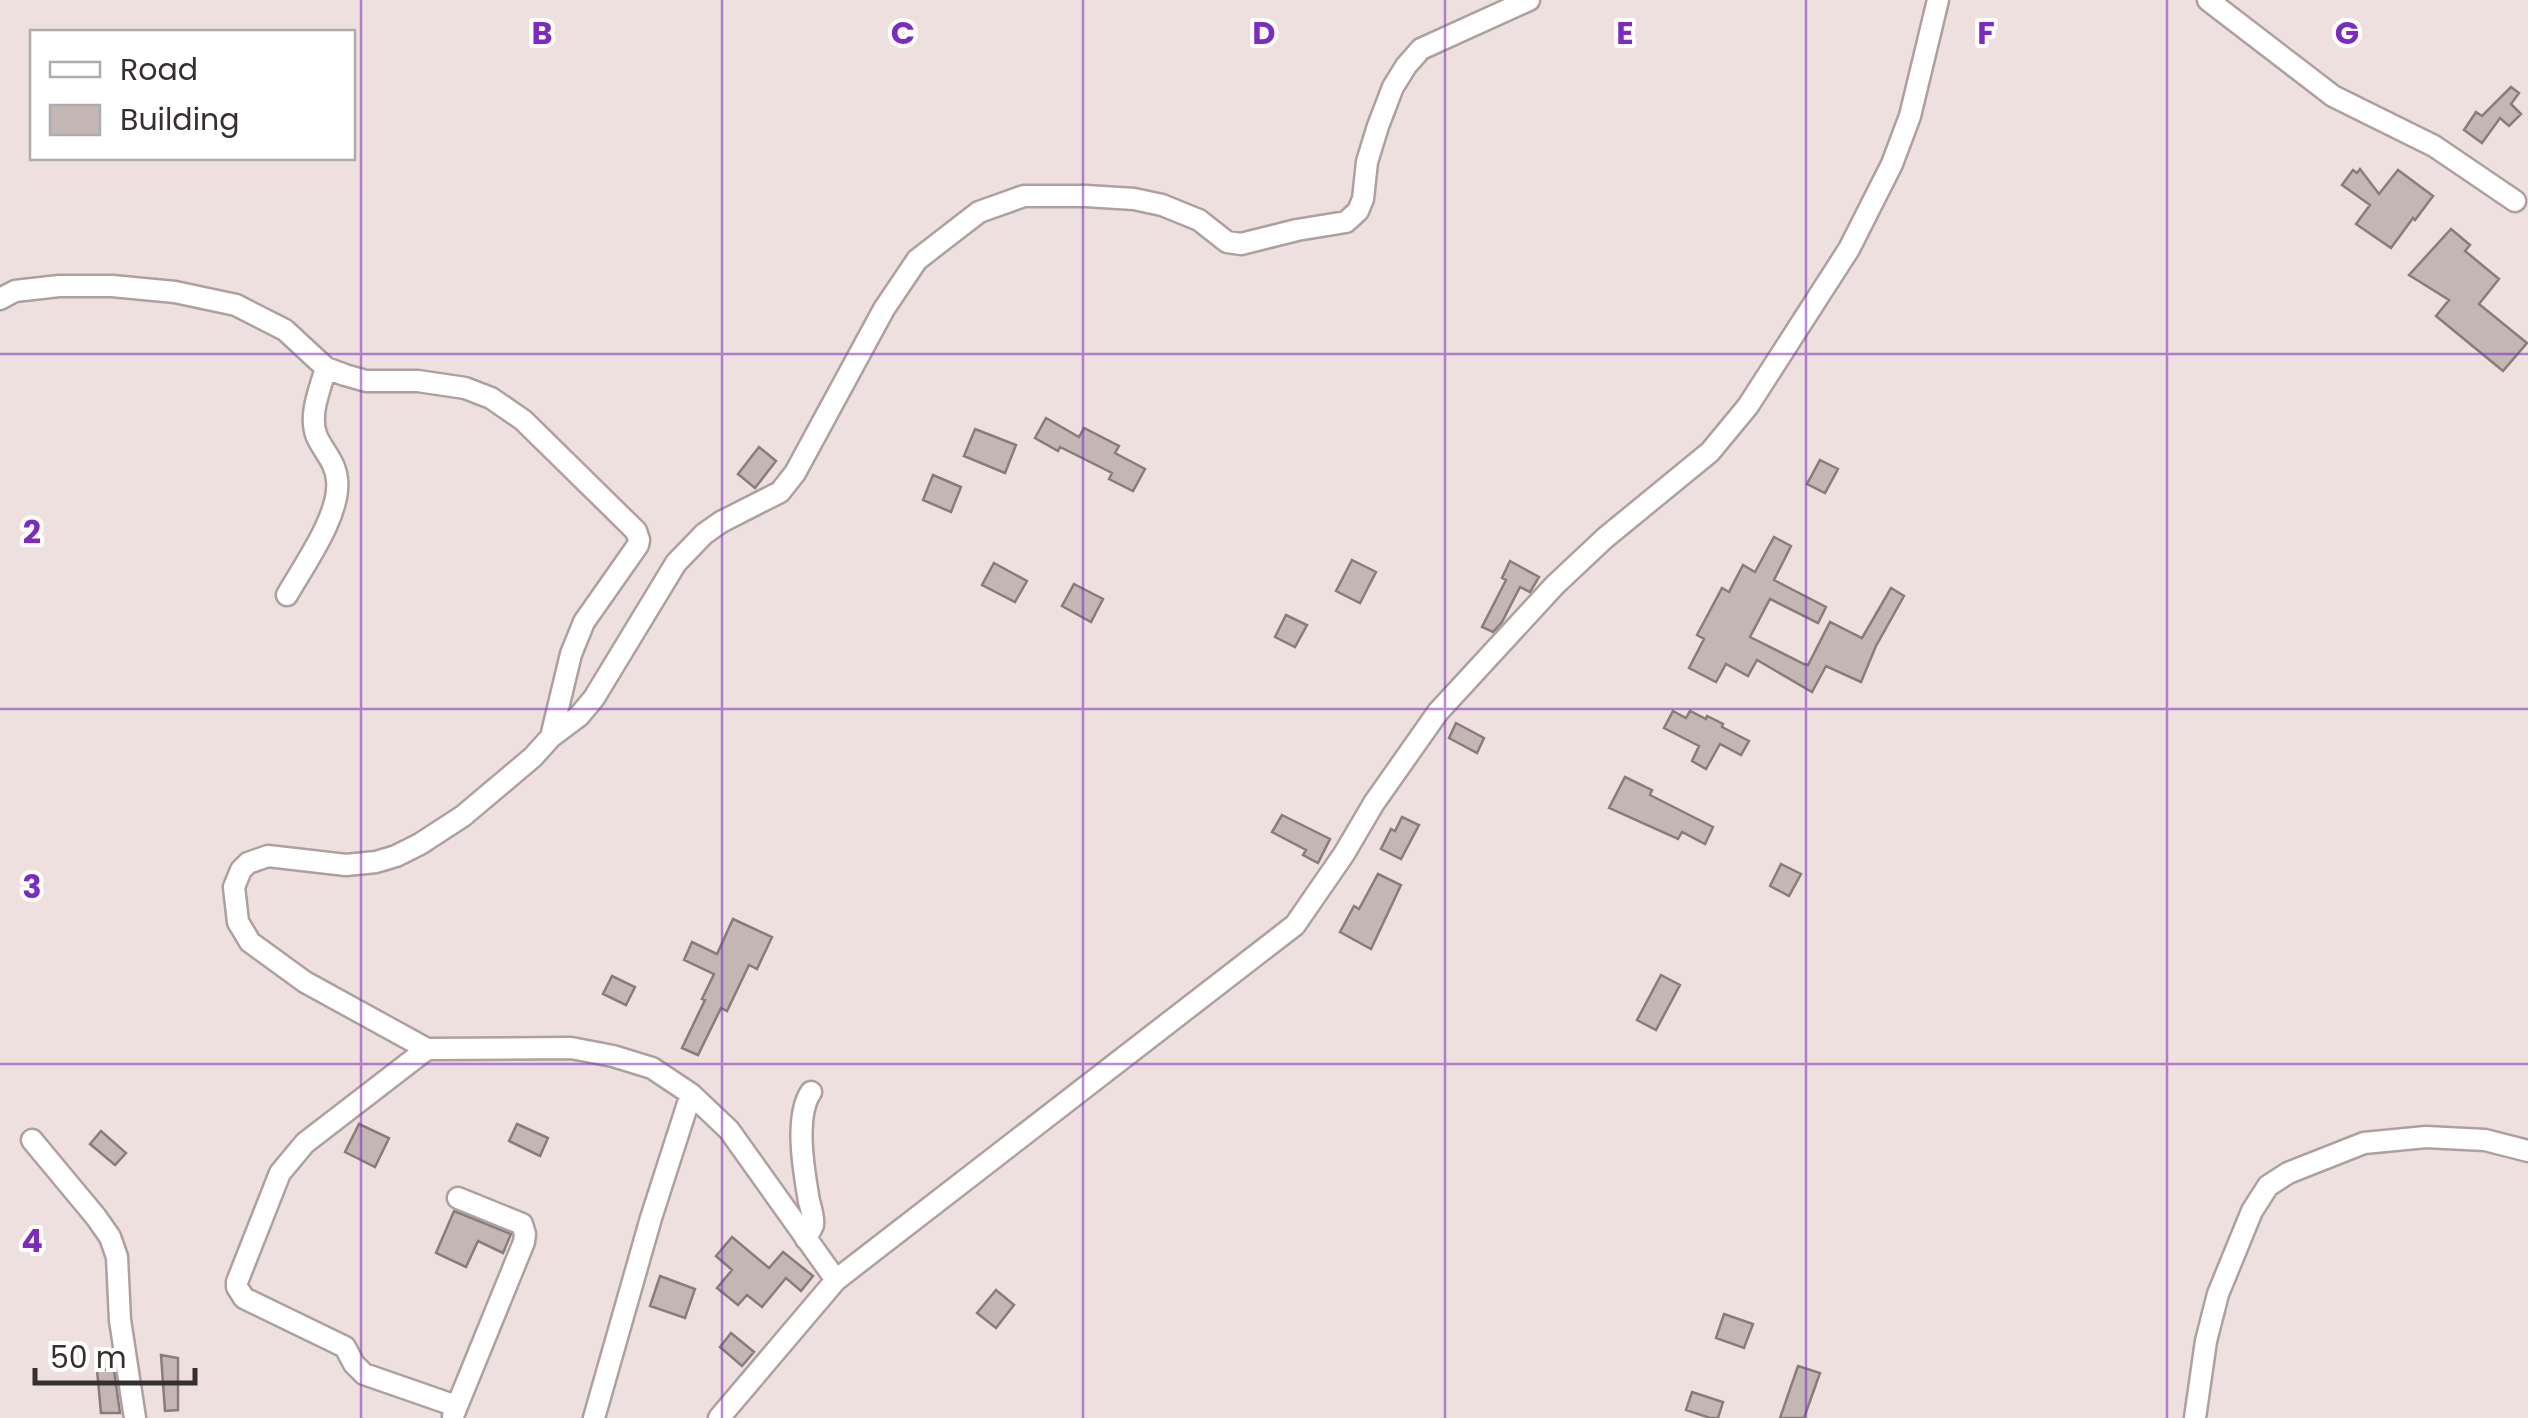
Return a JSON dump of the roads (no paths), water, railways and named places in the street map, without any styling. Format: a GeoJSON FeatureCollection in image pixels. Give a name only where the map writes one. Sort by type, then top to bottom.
{"type":"FeatureCollection","features":[{"type":"Feature","properties":{"kind":"street"},"geometry":{"type":"LineString","coordinates":[[836,1280],[730,1130],[690,1094],[652,1068],[571,1048],[427,1049],[305,982],[250,942],[238,922],[234,886],[242,870],[248,862],[268,856],[346,865],[396,856],[463,816],[533,757],[551,736],[579,716],[594,698],[676,563],[704,534],[780,492],[795,473],[884,310],[917,260],[980,212],[1024,196],[1134,200],[1162,205],[1199,220],[1227,242],[1241,244],[1346,222],[1358,211],[1363,199],[1367,162],[1378,126],[1406,66],[1422,50],[1529,0]]}},
{"type":"Feature","properties":{"kind":"street"},"geometry":{"type":"LineString","coordinates":[[719,1418],[836,1280],[1295,924],[1438,712],[1554,585],[1710,452],[1748,406],[1850,249],[1892,164],[1910,116],[1938,0]]}},
{"type":"Feature","properties":{"kind":"street"},"geometry":{"type":"LineString","coordinates":[[2208,0],[2333,96],[2434,146],[2515,201]]}},
{"type":"Feature","properties":{"kind":"street"},"geometry":{"type":"LineString","coordinates":[[0,299],[15,291],[112,286],[175,292],[236,305],[285,330],[326,368],[366,381],[464,388],[492,398],[523,420],[636,531],[640,540],[584,622],[571,654],[551,736]]}},
{"type":"Feature","properties":{"kind":"street"},"geometry":{"type":"LineString","coordinates":[[287,595],[329,518],[337,494],[334,465],[316,436],[314,422],[326,368]]}},
{"type":"Feature","properties":{"kind":"street"},"geometry":{"type":"LineString","coordinates":[[427,1049],[305,1143],[280,1173],[236,1287],[244,1298],[345,1347],[364,1374],[454,1412],[525,1234],[522,1224],[458,1198]]}},
{"type":"Feature","properties":{"kind":"street"},"geometry":{"type":"LineString","coordinates":[[806,1239],[813,1215],[804,1163],[802,1115],[811,1092]]}},
{"type":"Feature","properties":{"kind":"street"},"geometry":{"type":"LineString","coordinates":[[594,1418],[690,1094]]}},
{"type":"Feature","properties":{"kind":"street"},"geometry":{"type":"LineString","coordinates":[[2195,1418],[2206,1341],[2218,1294],[2252,1210],[2268,1186],[2288,1173],[2364,1143],[2426,1137],[2484,1140],[2528,1151]]}},
{"type":"Feature","properties":{"kind":"street"},"geometry":{"type":"LineString","coordinates":[[32,1140],[110,1238],[117,1257],[120,1320],[135,1418]]}}]}
